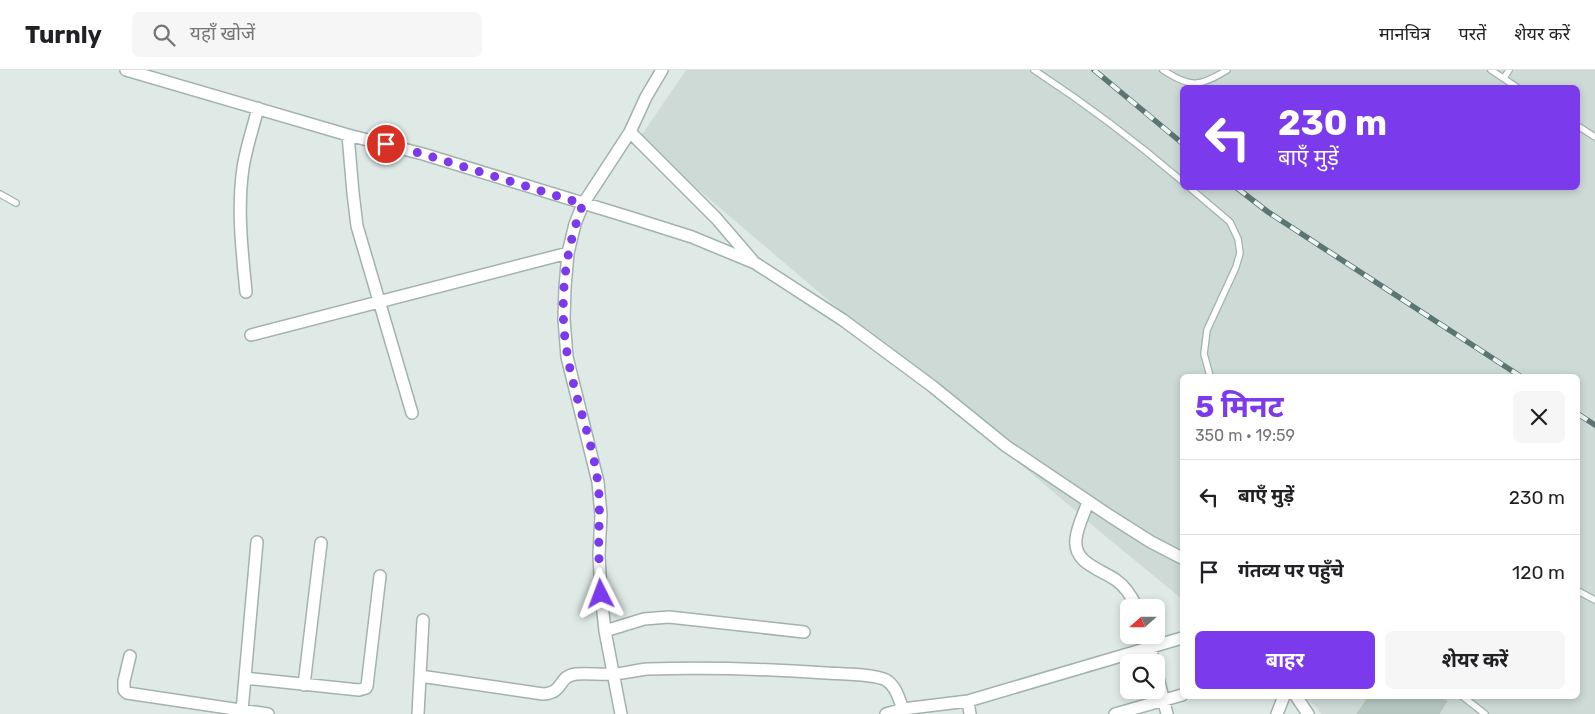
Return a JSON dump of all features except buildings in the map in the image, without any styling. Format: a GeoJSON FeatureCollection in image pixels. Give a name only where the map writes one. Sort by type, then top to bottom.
{"type":"FeatureCollection","features":[{"type":"Feature","properties":{"kind":"street"},"geometry":{"type":"LineString","coordinates":[[126,70],[348,135],[423,154],[692,237],[755,263],[842,320],[932,386],[1006,446],[1088,502],[1151,542],[1180,557]]}},
{"type":"Feature","properties":{"kind":"street"},"geometry":{"type":"LineString","coordinates":[[621,714],[605,631],[601,594],[599,555],[601,515],[598,482],[567,357],[564,318],[568,253],[575,224],[583,204],[630,132],[646,97],[662,70]]}},
{"type":"Feature","properties":{"kind":"street"},"geometry":{"type":"LineString","coordinates":[[246,292],[241,233],[241,194],[243,169],[258,108]]}},
{"type":"Feature","properties":{"kind":"street"},"geometry":{"type":"LineString","coordinates":[[630,132],[716,218],[755,263]]}},
{"type":"Feature","properties":{"kind":"street"},"geometry":{"type":"LineString","coordinates":[[348,135],[357,226],[412,413]]}},
{"type":"Feature","properties":{"kind":"street"},"geometry":{"type":"LineString","coordinates":[[250,335],[568,253]]}},
{"type":"Feature","properties":{"kind":"street"},"geometry":{"type":"LineString","coordinates":[[1088,502],[1077,531],[1076,549],[1087,564],[1118,581],[1132,599]]}},
{"type":"Feature","properties":{"kind":"street"},"geometry":{"type":"LineString","coordinates":[[242,711],[257,542]]}},
{"type":"Feature","properties":{"kind":"street"},"geometry":{"type":"LineString","coordinates":[[304,685],[321,543]]}},
{"type":"Feature","properties":{"kind":"street"},"geometry":{"type":"LineString","coordinates":[[245,678],[359,690],[366,688],[380,576]]}},
{"type":"Feature","properties":{"kind":"street"},"geometry":{"type":"LineString","coordinates":[[605,631],[644,620],[669,617],[804,632]]}},
{"type":"Feature","properties":{"kind":"street"},"geometry":{"type":"LineString","coordinates":[[418,714],[423,620]]}},
{"type":"Feature","properties":{"kind":"street"},"geometry":{"type":"LineString","coordinates":[[886,714],[903,709],[968,701],[1180,639]]}},
{"type":"Feature","properties":{"kind":"street"},"geometry":{"type":"LineString","coordinates":[[1150,644],[1152,654]]}},
{"type":"Feature","properties":{"kind":"street"},"geometry":{"type":"LineString","coordinates":[[130,656],[124,681],[124,690],[127,693],[268,714]]}},
{"type":"Feature","properties":{"kind":"street"},"geometry":{"type":"LineString","coordinates":[[420,676],[543,694],[558,690],[561,683],[569,676],[576,674],[613,674],[645,670],[740,669],[877,677],[892,684],[903,709]]}},
{"type":"Feature","properties":{"kind":"street"},"geometry":{"type":"LineString","coordinates":[[1115,714],[1180,696]]}},
{"type":"Feature","properties":{"kind":"street"},"geometry":{"type":"LineString","coordinates":[[1277,714],[1283,699]]}},
{"type":"Feature","properties":{"kind":"street"},"geometry":{"type":"LineString","coordinates":[[1298,699],[1308,714]]}},
{"type":"Feature","properties":{"kind":"street"},"geometry":{"type":"LineString","coordinates":[[968,701],[970,714]]}},
{"type":"Feature","properties":{"kind":"street"},"geometry":{"type":"LineString","coordinates":[[1164,701],[1167,714]]}},
{"type":"Feature","properties":{"kind":"lane"},"geometry":{"type":"LineString","coordinates":[[1034,70],[1114,126],[1180,179]]}},
{"type":"Feature","properties":{"kind":"lane"},"geometry":{"type":"LineString","coordinates":[[1163,70],[1178,80],[1193,84],[1210,80],[1227,70]]}},
{"type":"Feature","properties":{"kind":"lane"},"geometry":{"type":"LineString","coordinates":[[1492,70],[1514,85]]}},
{"type":"Feature","properties":{"kind":"lane"},"geometry":{"type":"LineString","coordinates":[[1504,78],[1509,70]]}},
{"type":"Feature","properties":{"kind":"lane"},"geometry":{"type":"LineString","coordinates":[[1580,127],[1595,137]]}},
{"type":"Feature","properties":{"kind":"lane"},"geometry":{"type":"LineString","coordinates":[[1192,190],[1230,222],[1238,239],[1240,252],[1236,267],[1207,330],[1204,354],[1209,374]]}},
{"type":"Feature","properties":{"kind":"lane"},"geometry":{"type":"LineString","coordinates":[[0,194],[16,203]]}},
{"type":"Feature","properties":{"kind":"lane"},"geometry":{"type":"LineString","coordinates":[[1580,592],[1595,600]]}},
{"type":"Feature","properties":{"kind":"lane"},"geometry":{"type":"LineString","coordinates":[[1466,699],[1484,714]]}},
{"type":"Feature","properties":{"kind":"shaded area"},"geometry":{"type":"Polygon","coordinates":[[[686,70],[1595,70],[1595,714],[1321,714],[1306,699],[1580,699],[1580,374],[1180,374],[1180,597],[1098,530],[639,139],[686,70]]]}},
{"type":"Feature","properties":{"kind":"railway"},"geometry":{"type":"LineString","coordinates":[[1094,70],[1180,141]]}},
{"type":"Feature","properties":{"kind":"railway"},"geometry":{"type":"LineString","coordinates":[[1240,190],[1268,212],[1517,374]]}},
{"type":"Feature","properties":{"kind":"railway"},"geometry":{"type":"LineString","coordinates":[[1580,415],[1595,425]]}},
{"type":"Feature","properties":{"kind":"route"},"geometry":{"type":"LineString","coordinates":[[386,144],[583,204],[575,224],[568,253],[564,287],[564,318],[567,357],[598,482],[601,515],[599,555],[601,594]]}}]}
